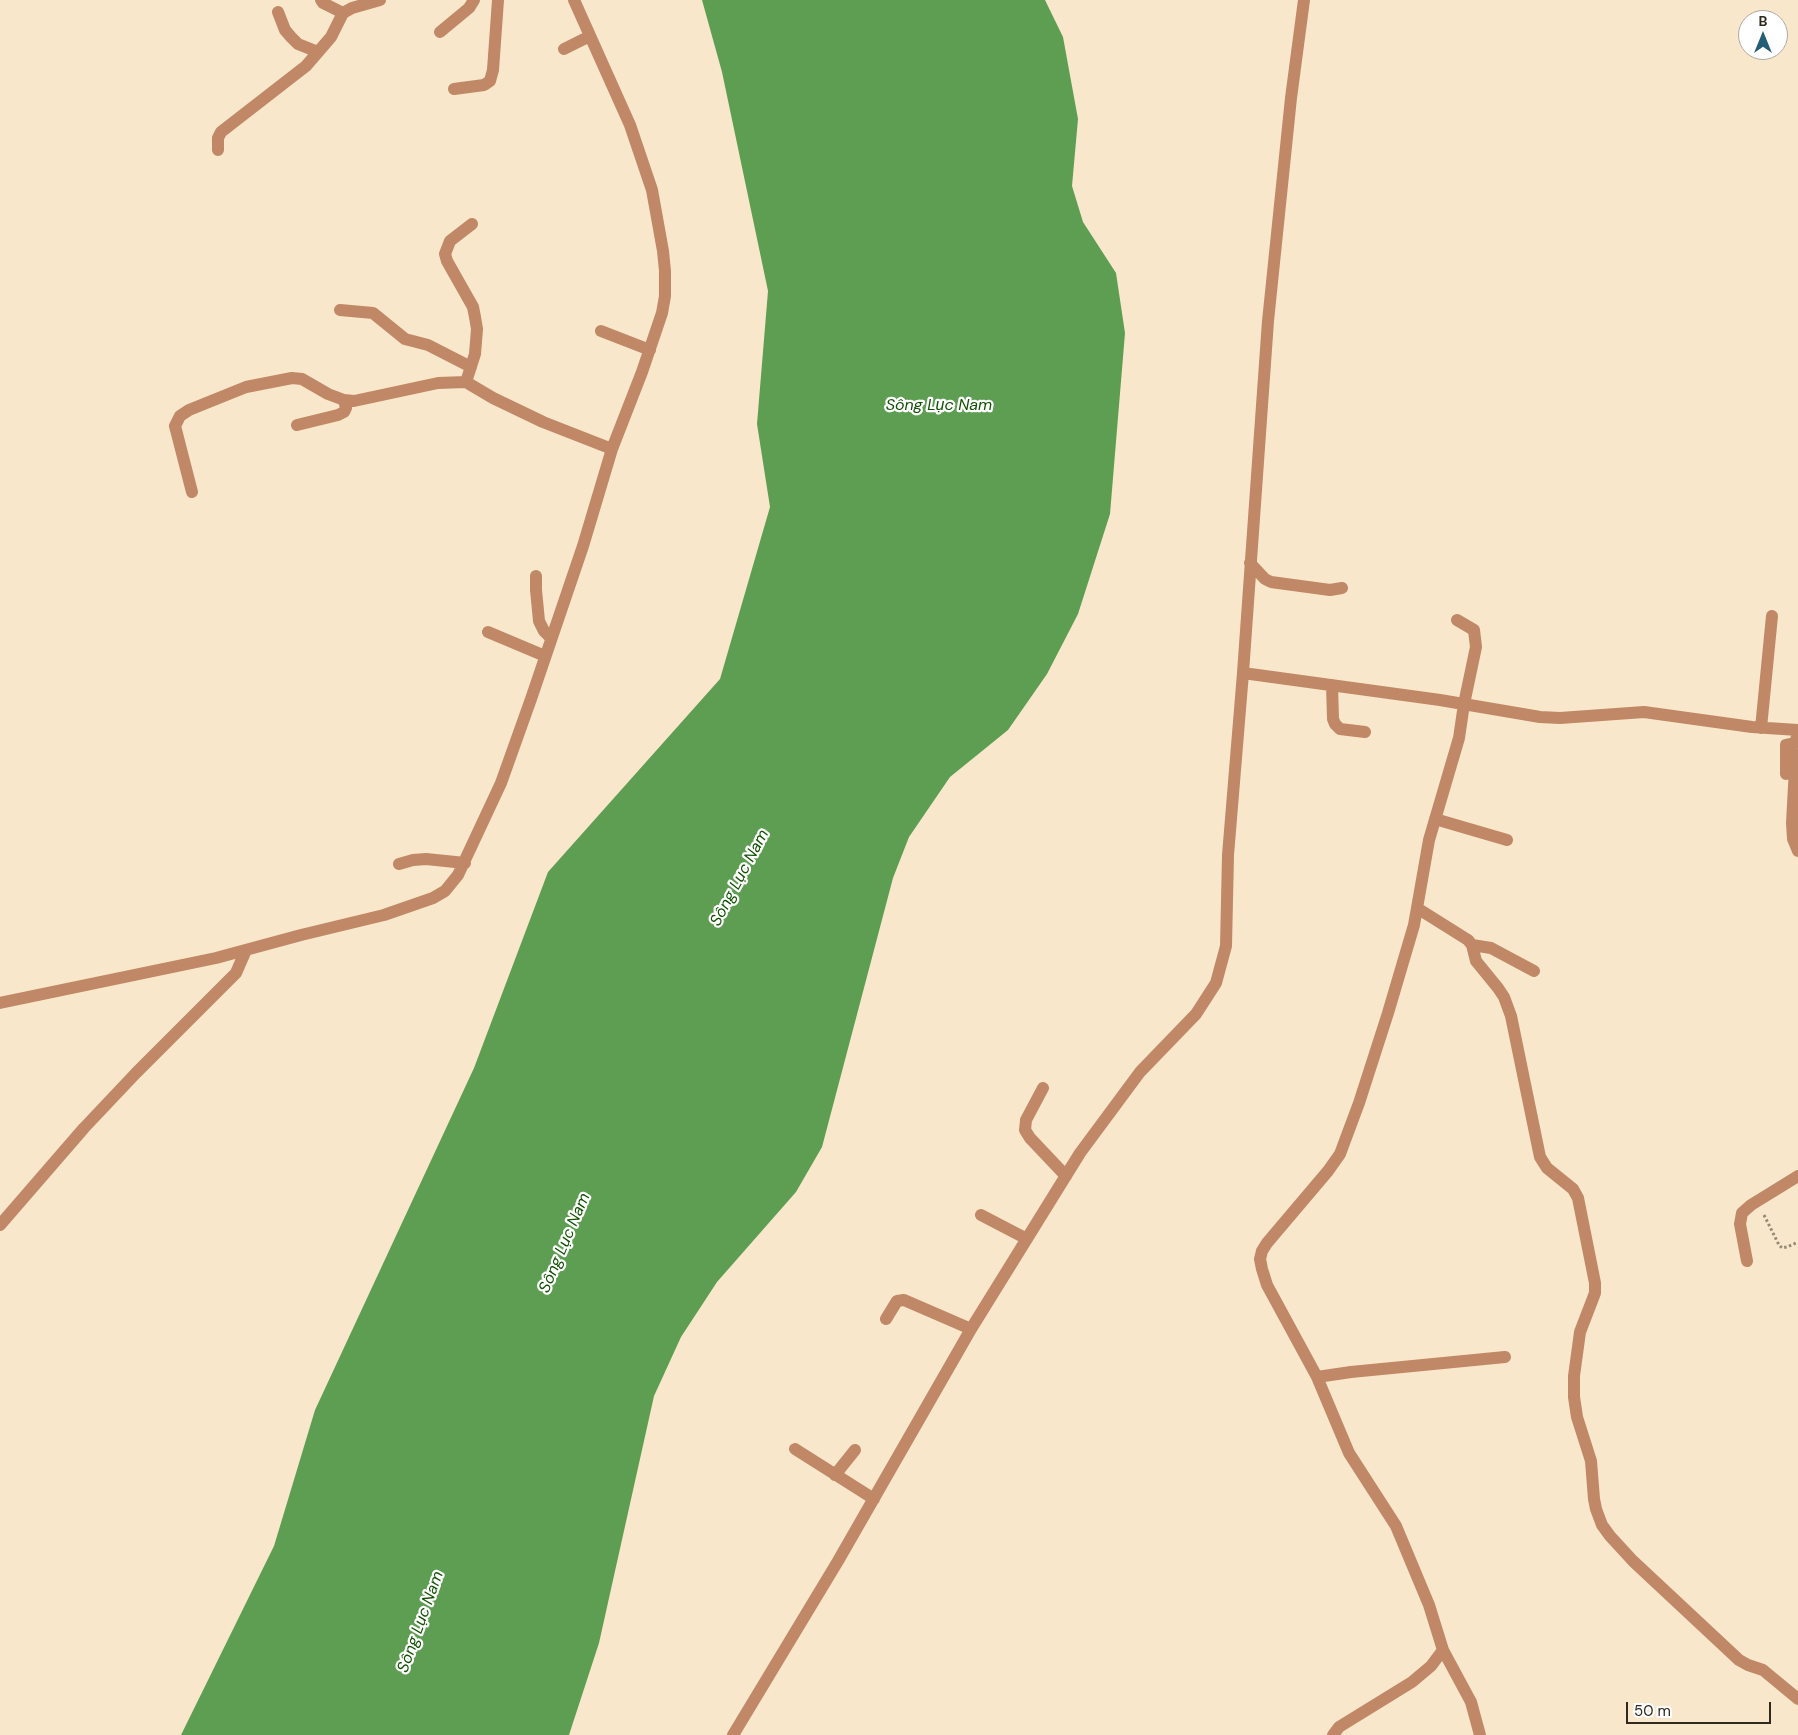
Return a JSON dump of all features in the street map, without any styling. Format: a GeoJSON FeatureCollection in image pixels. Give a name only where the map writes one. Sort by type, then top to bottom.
{"type":"FeatureCollection","features":[{"type":"Feature","properties":{"kind":"street"},"geometry":{"type":"LineString","coordinates":[[321,0],[323,3],[343,13]]}},
{"type":"Feature","properties":{"kind":"street"},"geometry":{"type":"LineString","coordinates":[[218,150],[218,138],[221,132],[306,66],[331,37],[343,13],[352,8],[380,0]]}},
{"type":"Feature","properties":{"kind":"street"},"geometry":{"type":"LineString","coordinates":[[440,32],[469,8],[474,0]]}},
{"type":"Feature","properties":{"kind":"street"},"geometry":{"type":"LineString","coordinates":[[454,89],[484,85],[490,81],[493,70],[498,0]]}},
{"type":"Feature","properties":{"kind":"street"},"geometry":{"type":"LineString","coordinates":[[0,1004],[216,958],[301,935],[384,916],[433,898],[445,891],[465,863],[500,784],[583,546],[612,449],[650,350],[662,313],[665,296],[663,251],[652,190],[630,125],[574,0]]}},
{"type":"Feature","properties":{"kind":"street"},"geometry":{"type":"LineString","coordinates":[[733,1735],[874,1499],[971,1329],[1080,1153],[1140,1072],[1196,1014],[1216,983],[1226,946],[1228,855],[1268,321],[1291,98],[1304,0]]}},
{"type":"Feature","properties":{"kind":"street"},"geometry":{"type":"LineString","coordinates":[[278,12],[285,30],[298,44],[318,52]]}},
{"type":"Feature","properties":{"kind":"street"},"geometry":{"type":"LineString","coordinates":[[564,49],[590,36]]}},
{"type":"Feature","properties":{"kind":"street"},"geometry":{"type":"LineString","coordinates":[[466,382],[475,354],[477,329],[475,316],[473,308],[447,262],[445,254],[450,241],[472,224]]}},
{"type":"Feature","properties":{"kind":"street"},"geometry":{"type":"LineString","coordinates":[[340,310],[373,313],[405,339],[428,345],[471,367]]}},
{"type":"Feature","properties":{"kind":"street"},"geometry":{"type":"LineString","coordinates":[[601,331],[650,350]]}},
{"type":"Feature","properties":{"kind":"street"},"geometry":{"type":"LineString","coordinates":[[192,492],[175,426],[180,416],[189,410],[246,387],[292,378],[302,379],[328,394],[344,400],[366,399],[438,384],[466,382],[493,398],[543,422],[612,449]]}},
{"type":"Feature","properties":{"kind":"street"},"geometry":{"type":"LineString","coordinates":[[297,425],[344,412],[346,408],[344,400]]}},
{"type":"Feature","properties":{"kind":"street"},"geometry":{"type":"LineString","coordinates":[[1250,563],[1265,580],[1271,582],[1330,590],[1342,588]]}},
{"type":"Feature","properties":{"kind":"street"},"geometry":{"type":"LineString","coordinates":[[536,576],[539,621],[544,631],[551,638]]}},
{"type":"Feature","properties":{"kind":"street"},"geometry":{"type":"LineString","coordinates":[[1761,728],[1772,616]]}},
{"type":"Feature","properties":{"kind":"street"},"geometry":{"type":"LineString","coordinates":[[1456,620],[1474,630],[1476,647],[1459,738],[1435,819],[1414,925],[1388,1013],[1359,1103],[1340,1154],[1262,1251],[1262,1269],[1267,1285],[1317,1377],[1348,1453],[1386,1510],[1406,1548],[1429,1605],[1443,1650],[1471,1702],[1480,1735]]}},
{"type":"Feature","properties":{"kind":"street"},"geometry":{"type":"LineString","coordinates":[[488,632],[545,656]]}},
{"type":"Feature","properties":{"kind":"street"},"geometry":{"type":"LineString","coordinates":[[1243,673],[1464,704],[1540,717],[1560,718],[1644,712],[1761,728],[1797,735]]}},
{"type":"Feature","properties":{"kind":"street"},"geometry":{"type":"LineString","coordinates":[[1332,685],[1333,719],[1335,724],[1340,729],[1365,732]]}},
{"type":"Feature","properties":{"kind":"street"},"geometry":{"type":"LineString","coordinates":[[1786,774],[1786,745],[1797,735]]}},
{"type":"Feature","properties":{"kind":"street"},"geometry":{"type":"LineString","coordinates":[[1797,735],[1792,823],[1793,839],[1798,851]]}},
{"type":"Feature","properties":{"kind":"street"},"geometry":{"type":"LineString","coordinates":[[1435,819],[1508,840]]}},
{"type":"Feature","properties":{"kind":"street"},"geometry":{"type":"LineString","coordinates":[[399,864],[413,860],[465,863]]}},
{"type":"Feature","properties":{"kind":"street"},"geometry":{"type":"LineString","coordinates":[[1417,908],[1468,940],[1472,945],[1476,961],[1498,988],[1511,1016],[1540,1158],[1547,1168],[1573,1189],[1578,1198],[1595,1283],[1593,1298],[1580,1332],[1574,1376],[1574,1397],[1577,1417],[1591,1461],[1594,1499],[1602,1525],[1633,1561],[1739,1660],[1763,1670],[1798,1699]]}},
{"type":"Feature","properties":{"kind":"street"},"geometry":{"type":"LineString","coordinates":[[1472,945],[1491,948],[1534,971]]}},
{"type":"Feature","properties":{"kind":"street"},"geometry":{"type":"LineString","coordinates":[[0,1225],[84,1128],[236,973],[246,950]]}},
{"type":"Feature","properties":{"kind":"street"},"geometry":{"type":"LineString","coordinates":[[1043,1088],[1026,1120],[1025,1130],[1030,1138],[1066,1176]]}},
{"type":"Feature","properties":{"kind":"street"},"geometry":{"type":"LineString","coordinates":[[1747,1261],[1740,1224],[1742,1213],[1757,1201],[1798,1176]]}},
{"type":"Feature","properties":{"kind":"street"},"geometry":{"type":"LineString","coordinates":[[981,1215],[1027,1239]]}},
{"type":"Feature","properties":{"kind":"street"},"geometry":{"type":"LineString","coordinates":[[886,1319],[897,1301],[904,1300],[971,1329]]}},
{"type":"Feature","properties":{"kind":"street"},"geometry":{"type":"LineString","coordinates":[[1317,1377],[1505,1357]]}},
{"type":"Feature","properties":{"kind":"street"},"geometry":{"type":"LineString","coordinates":[[795,1449],[874,1499]]}},
{"type":"Feature","properties":{"kind":"street"},"geometry":{"type":"LineString","coordinates":[[835,1475],[855,1450]]}},
{"type":"Feature","properties":{"kind":"street"},"geometry":{"type":"LineString","coordinates":[[1333,1735],[1339,1728],[1412,1682],[1431,1666],[1443,1650]]}},
{"type":"Feature","properties":{"kind":"path"},"geometry":{"type":"LineString","coordinates":[[1757,1201],[1779,1245],[1782,1248],[1798,1242]]}},
{"type":"Feature","properties":{"kind":"water","name":"Sông Lục Nam"},"geometry":{"type":"Polygon","coordinates":[[[702,0],[1045,0],[1063,37],[1078,119],[1072,186],[1083,222],[1116,273],[1125,333],[1110,514],[1078,614],[1047,674],[1008,730],[950,777],[909,837],[893,878],[822,1147],[796,1192],[717,1282],[681,1337],[654,1396],[599,1643],[569,1735],[181,1735],[274,1546],[315,1410],[474,1068],[548,872],[720,679],[770,507],[757,424],[768,291],[722,72],[702,0]]]}}]}
